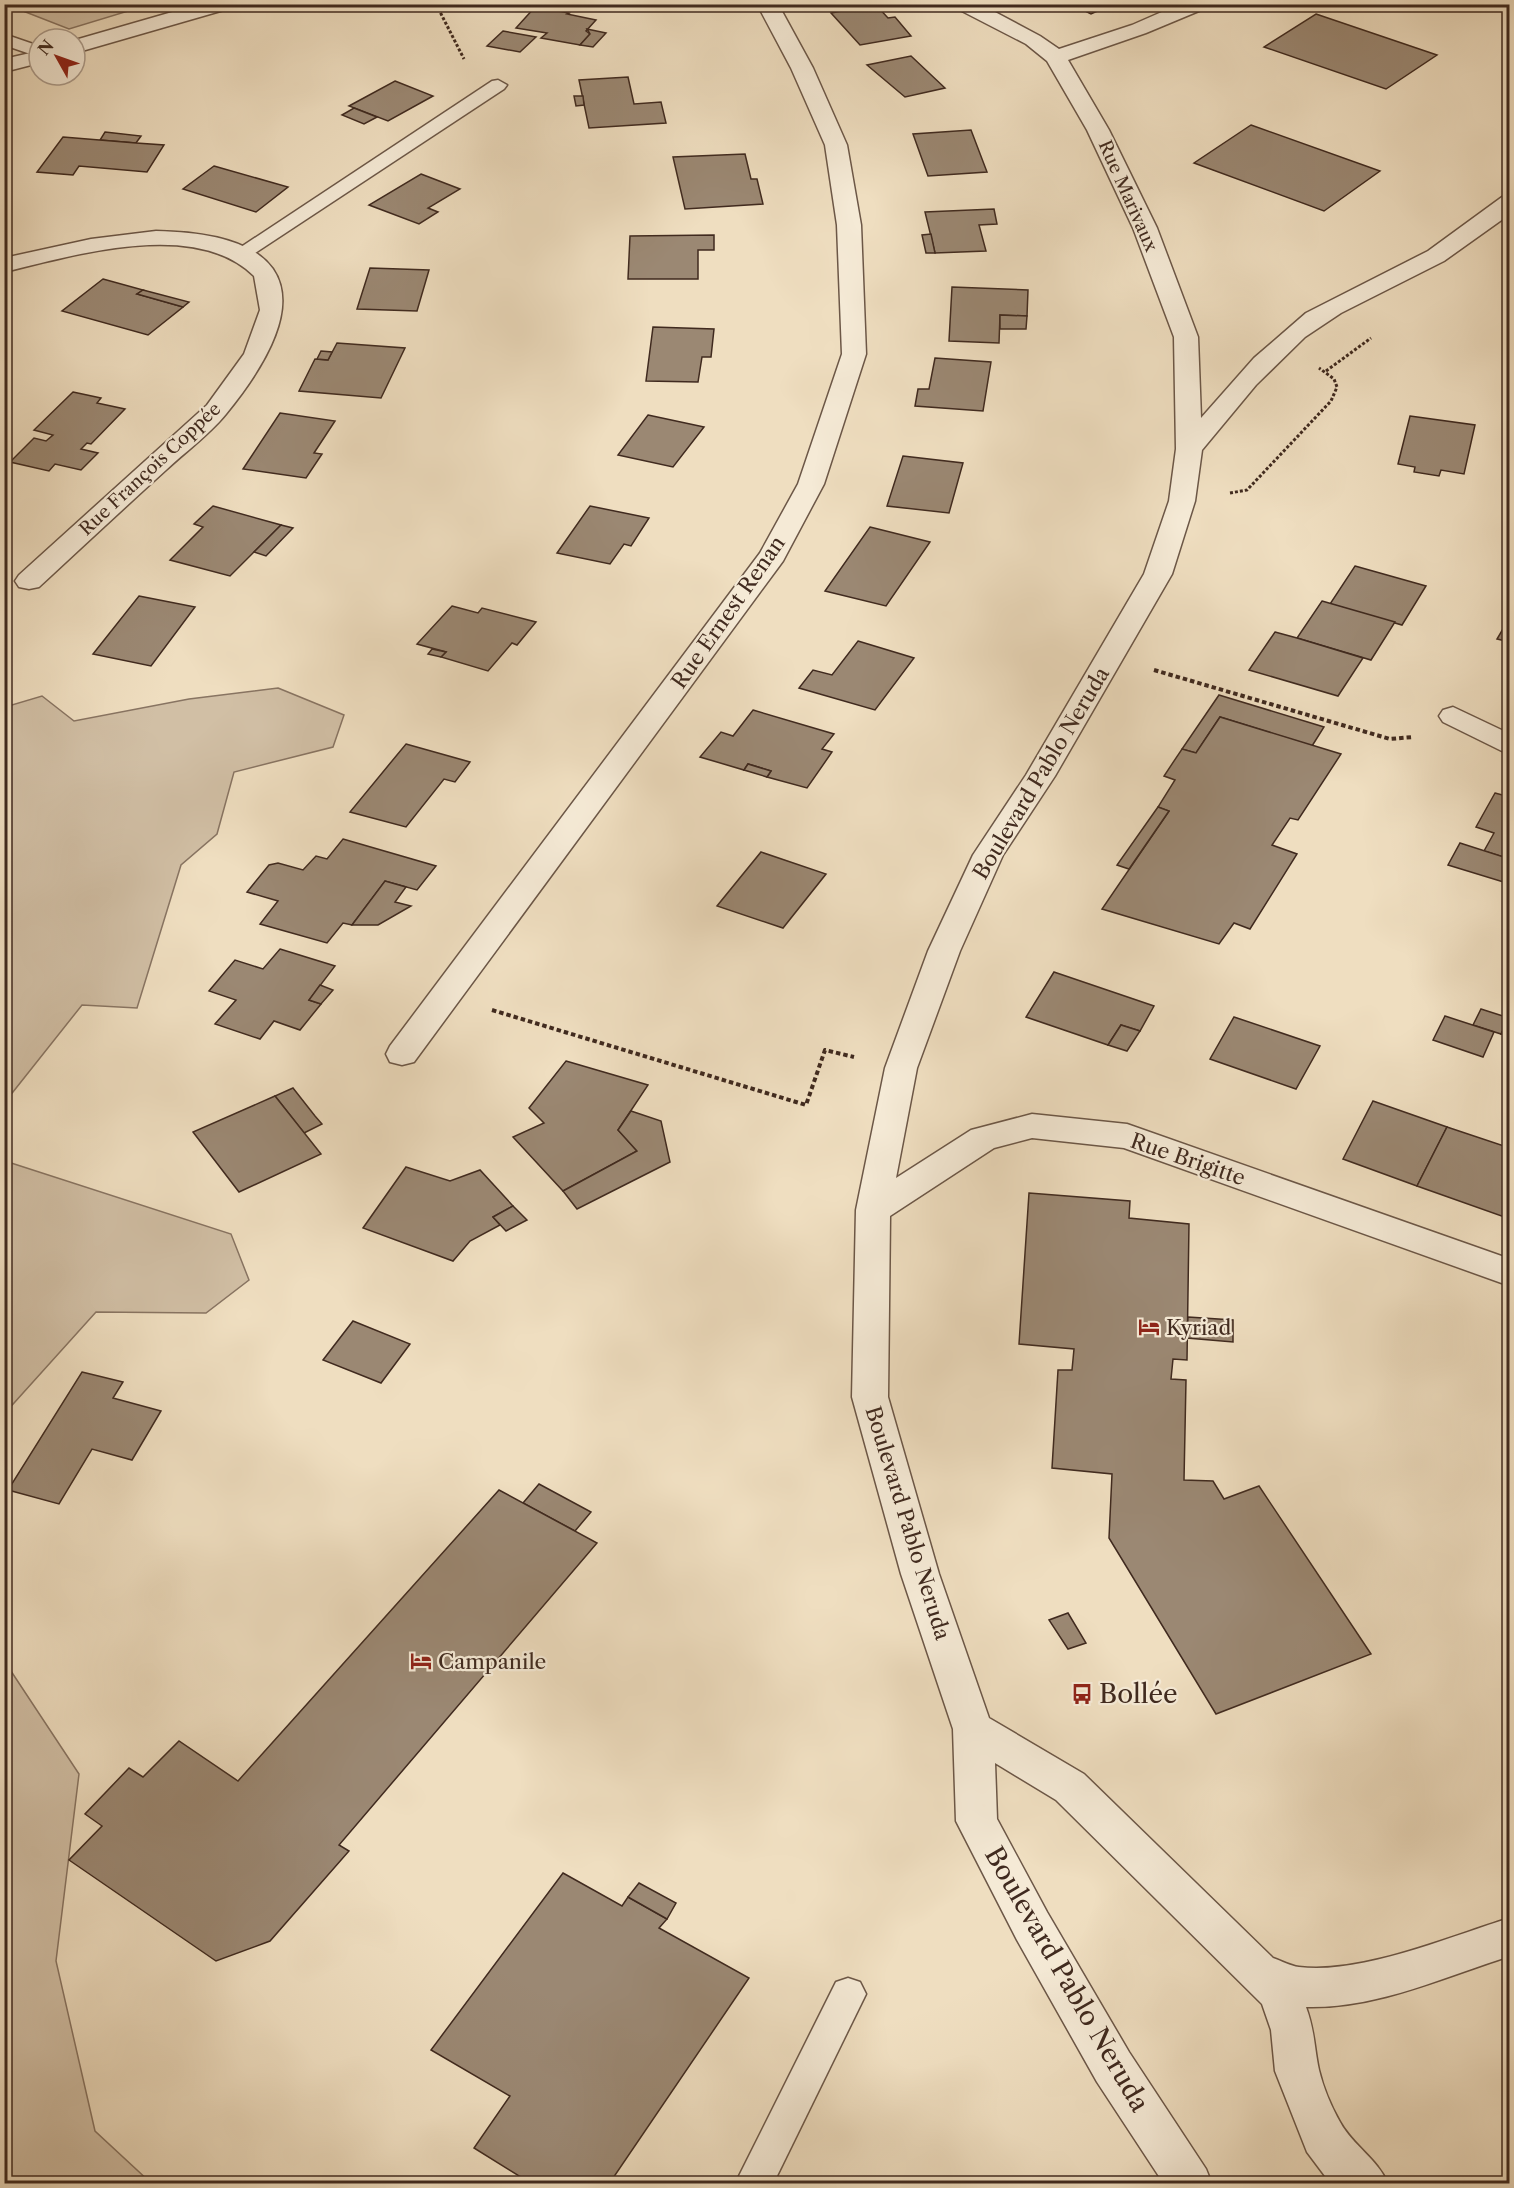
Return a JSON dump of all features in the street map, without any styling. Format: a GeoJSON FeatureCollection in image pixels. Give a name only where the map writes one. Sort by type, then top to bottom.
{"type":"FeatureCollection","features":[{"type":"Feature","properties":{"kind":"street"},"geometry":{"type":"LineString","coordinates":[[87,44],[224,4]]}},
{"type":"Feature","properties":{"kind":"street","name":"Rue Ernest Renan"},"geometry":{"type":"LineString","coordinates":[[402,1054],[773,555],[811,484],[854,354],[849,225],[836,145],[802,68],[767,4]]}},
{"type":"Feature","properties":{"kind":"street","name":"Rue Marivaux"},"geometry":{"type":"LineString","coordinates":[[963,4],[1033,40],[1056,57],[1098,130],[1145,228],[1186,337],[1189,449]]}},
{"type":"Feature","properties":{"kind":"street"},"geometry":{"type":"LineString","coordinates":[[1056,57],[1102,43],[1199,4]]}},
{"type":"Feature","properties":{"kind":"street"},"geometry":{"type":"LineString","coordinates":[[4,66],[27,58]]}},
{"type":"Feature","properties":{"kind":"street"},"geometry":{"type":"LineString","coordinates":[[1189,449],[1247,376],[1316,317],[1390,281],[1430,258],[1487,222],[1509,202]]}},
{"type":"Feature","properties":{"kind":"street","name":"Rue François Coppée"},"geometry":{"type":"LineString","coordinates":[[4,265],[86,246],[141,239],[202,241],[242,253],[266,274],[272,310],[256,354],[216,410],[29,581]]}},
{"type":"Feature","properties":{"kind":"street","name":"Boulevard Pablo Neruda"},"geometry":{"type":"LineString","coordinates":[[1189,449],[1182,501],[1158,574],[1040,776],[988,855],[944,951],[901,1068],[873,1210],[870,1397],[920,1574],[973,1729],[977,1821],[1032,1926],[1113,2067],[1190,2184]]}},
{"type":"Feature","properties":{"kind":"street"},"geometry":{"type":"LineString","coordinates":[[1453,716],[1509,746]]}},
{"type":"Feature","properties":{"kind":"street","name":"Rue Brigitte"},"geometry":{"type":"LineString","coordinates":[[873,1210],[983,1139],[1032,1126],[1127,1136],[1509,1273]]}},
{"type":"Feature","properties":{"kind":"street"},"geometry":{"type":"LineString","coordinates":[[973,1729],[1070,1787],[1279,1992],[1288,2010],[1297,2071],[1323,2137],[1348,2169],[1366,2184]]}},
{"type":"Feature","properties":{"kind":"street"},"geometry":{"type":"LineString","coordinates":[[1262,1973],[1284,1983],[1303,1988],[1339,1986],[1509,1937]]}},
{"type":"Feature","properties":{"kind":"lane"},"geometry":{"type":"LineString","coordinates":[[4,39],[27,49]]}},
{"type":"Feature","properties":{"kind":"lane"},"geometry":{"type":"LineString","coordinates":[[242,253],[498,85]]}},
{"type":"Feature","properties":{"kind":"lane"},"geometry":{"type":"LineString","coordinates":[[753,2184],[848,1994]]}},
{"type":"Feature","properties":{"kind":"path"},"geometry":{"type":"LineString","coordinates":[[436,4],[466,62],[498,85]]}},
{"type":"Feature","properties":{"kind":"path"},"geometry":{"type":"LineString","coordinates":[[1110,657],[1390,739],[1484,732]]}},
{"type":"Feature","properties":{"kind":"path"},"geometry":{"type":"LineString","coordinates":[[445,996],[806,1105],[825,1050],[901,1068]]}},
{"type":"Feature","properties":{"kind":"shaded area"},"geometry":{"type":"Polygon","coordinates":[[[5,4],[148,4],[76,27],[64,27],[5,4]]]}},
{"type":"Feature","properties":{"kind":"shaded area"},"geometry":{"type":"Polygon","coordinates":[[[278,688],[344,715],[333,747],[234,772],[217,834],[181,865],[137,1008],[82,1005],[5,1102],[5,707],[42,696],[74,721],[189,699],[278,688]]]}},
{"type":"Feature","properties":{"kind":"shaded area"},"geometry":{"type":"Polygon","coordinates":[[[5,1161],[231,1234],[249,1280],[206,1313],[96,1312],[5,1413],[5,1161]]]}},
{"type":"Feature","properties":{"kind":"shaded area"},"geometry":{"type":"Polygon","coordinates":[[[5,1662],[79,1774],[56,1961],[95,2131],[151,2183],[16,2183],[5,2168],[5,1662]]]}},
{"type":"Feature","properties":{"kind":"building"},"geometry":{"type":"Polygon","coordinates":[[[1071,4],[1113,4],[1091,14],[1071,4]]]}},
{"type":"Feature","properties":{"kind":"building"},"geometry":{"type":"Polygon","coordinates":[[[876,5],[888,18],[895,17],[911,36],[860,45],[831,13],[876,5]]]}},
{"type":"Feature","properties":{"kind":"building"},"geometry":{"type":"Polygon","coordinates":[[[535,7],[596,20],[586,31],[590,34],[580,45],[541,38],[547,33],[516,28],[535,7]]]}},
{"type":"Feature","properties":{"kind":"building"},"geometry":{"type":"Polygon","coordinates":[[[1316,14],[1437,55],[1386,89],[1264,47],[1316,14]]]}},
{"type":"Feature","properties":{"kind":"building"},"geometry":{"type":"Polygon","coordinates":[[[587,29],[606,33],[593,47],[580,45],[590,34],[587,29]]]}},
{"type":"Feature","properties":{"kind":"building"},"geometry":{"type":"Polygon","coordinates":[[[503,31],[536,37],[520,52],[487,46],[503,31]]]}},
{"type":"Feature","properties":{"kind":"building"},"geometry":{"type":"Polygon","coordinates":[[[911,56],[945,88],[905,97],[867,65],[911,56]]]}},
{"type":"Feature","properties":{"kind":"building"},"geometry":{"type":"Polygon","coordinates":[[[628,77],[634,104],[661,102],[666,123],[589,128],[579,80],[628,77]]]}},
{"type":"Feature","properties":{"kind":"building"},"geometry":{"type":"Polygon","coordinates":[[[395,81],[433,96],[388,121],[349,106],[395,81]]]}},
{"type":"Feature","properties":{"kind":"building"},"geometry":{"type":"Polygon","coordinates":[[[574,96],[583,96],[584,105],[576,106],[574,96]]]}},
{"type":"Feature","properties":{"kind":"building"},"geometry":{"type":"Polygon","coordinates":[[[354,108],[377,117],[364,124],[342,115],[354,108]]]}},
{"type":"Feature","properties":{"kind":"building"},"geometry":{"type":"Polygon","coordinates":[[[1251,125],[1380,171],[1324,211],[1194,163],[1251,125]]]}},
{"type":"Feature","properties":{"kind":"building"},"geometry":{"type":"Polygon","coordinates":[[[971,130],[987,172],[928,176],[913,134],[971,130]]]}},
{"type":"Feature","properties":{"kind":"building"},"geometry":{"type":"Polygon","coordinates":[[[105,132],[141,136],[136,143],[100,140],[105,132]]]}},
{"type":"Feature","properties":{"kind":"building"},"geometry":{"type":"Polygon","coordinates":[[[63,137],[164,145],[147,172],[79,166],[73,175],[37,172],[63,137]]]}},
{"type":"Feature","properties":{"kind":"building"},"geometry":{"type":"Polygon","coordinates":[[[745,154],[751,179],[757,179],[763,204],[685,209],[673,157],[745,154]]]}},
{"type":"Feature","properties":{"kind":"building"},"geometry":{"type":"Polygon","coordinates":[[[214,166],[288,187],[256,212],[183,189],[214,166]]]}},
{"type":"Feature","properties":{"kind":"building"},"geometry":{"type":"Polygon","coordinates":[[[421,174],[460,189],[428,208],[438,212],[419,224],[369,205],[421,174]]]}},
{"type":"Feature","properties":{"kind":"building"},"geometry":{"type":"Polygon","coordinates":[[[994,209],[997,224],[979,225],[986,251],[935,253],[925,212],[994,209]]]}},
{"type":"Feature","properties":{"kind":"building"},"geometry":{"type":"Polygon","coordinates":[[[931,234],[935,253],[926,253],[922,235],[931,234]]]}},
{"type":"Feature","properties":{"kind":"building"},"geometry":{"type":"Polygon","coordinates":[[[714,235],[714,250],[698,250],[698,279],[628,279],[630,236],[714,235]]]}},
{"type":"Feature","properties":{"kind":"building"},"geometry":{"type":"Polygon","coordinates":[[[370,268],[429,270],[417,311],[357,309],[370,268]]]}},
{"type":"Feature","properties":{"kind":"building"},"geometry":{"type":"Polygon","coordinates":[[[103,279],[143,290],[137,294],[183,307],[148,335],[62,311],[103,279]]]}},
{"type":"Feature","properties":{"kind":"building"},"geometry":{"type":"Polygon","coordinates":[[[952,287],[1028,290],[1027,316],[1000,315],[999,343],[949,341],[952,287]]]}},
{"type":"Feature","properties":{"kind":"building"},"geometry":{"type":"Polygon","coordinates":[[[143,290],[189,302],[183,307],[137,294],[143,290]]]}},
{"type":"Feature","properties":{"kind":"building"},"geometry":{"type":"Polygon","coordinates":[[[1000,315],[1027,316],[1026,329],[1000,329],[1000,315]]]}},
{"type":"Feature","properties":{"kind":"building"},"geometry":{"type":"Polygon","coordinates":[[[653,327],[714,329],[711,357],[702,357],[698,382],[646,381],[653,327]]]}},
{"type":"Feature","properties":{"kind":"building"},"geometry":{"type":"Polygon","coordinates":[[[337,343],[405,348],[381,398],[299,391],[315,359],[328,360],[337,343]]]}},
{"type":"Feature","properties":{"kind":"building"},"geometry":{"type":"Polygon","coordinates":[[[321,351],[332,352],[328,360],[317,359],[321,351]]]}},
{"type":"Feature","properties":{"kind":"building"},"geometry":{"type":"Polygon","coordinates":[[[935,358],[991,362],[983,411],[915,406],[918,389],[929,389],[935,358]]]}},
{"type":"Feature","properties":{"kind":"building"},"geometry":{"type":"Polygon","coordinates":[[[73,392],[101,398],[97,403],[125,409],[91,444],[87,443],[81,449],[98,453],[81,470],[55,464],[49,471],[10,462],[34,438],[46,441],[53,435],[34,430],[73,392]]]}},
{"type":"Feature","properties":{"kind":"building"},"geometry":{"type":"Polygon","coordinates":[[[280,413],[335,421],[314,453],[322,454],[306,478],[243,469],[280,413]]]}},
{"type":"Feature","properties":{"kind":"building"},"geometry":{"type":"Polygon","coordinates":[[[648,415],[704,427],[673,467],[618,455],[648,415]]]}},
{"type":"Feature","properties":{"kind":"building"},"geometry":{"type":"Polygon","coordinates":[[[1410,416],[1475,425],[1464,474],[1441,470],[1439,476],[1414,472],[1415,467],[1398,464],[1410,416]]]}},
{"type":"Feature","properties":{"kind":"building"},"geometry":{"type":"Polygon","coordinates":[[[903,456],[963,463],[949,513],[887,506],[903,456]]]}},
{"type":"Feature","properties":{"kind":"building"},"geometry":{"type":"Polygon","coordinates":[[[213,506],[281,525],[230,576],[170,560],[203,527],[194,524],[213,506]]]}},
{"type":"Feature","properties":{"kind":"building"},"geometry":{"type":"Polygon","coordinates":[[[590,506],[649,518],[631,546],[624,544],[610,564],[557,553],[590,506]]]}},
{"type":"Feature","properties":{"kind":"building"},"geometry":{"type":"Polygon","coordinates":[[[281,525],[293,528],[266,556],[254,552],[281,525]]]}},
{"type":"Feature","properties":{"kind":"building"},"geometry":{"type":"Polygon","coordinates":[[[870,527],[930,542],[886,606],[825,591],[870,527]]]}},
{"type":"Feature","properties":{"kind":"building"},"geometry":{"type":"Polygon","coordinates":[[[1355,566],[1426,586],[1402,625],[1330,604],[1355,566]]]}},
{"type":"Feature","properties":{"kind":"building"},"geometry":{"type":"Polygon","coordinates":[[[139,596],[195,607],[151,666],[93,654],[139,596]]]}},
{"type":"Feature","properties":{"kind":"building"},"geometry":{"type":"Polygon","coordinates":[[[1322,601],[1395,622],[1371,660],[1297,638],[1322,601]]]}},
{"type":"Feature","properties":{"kind":"building"},"geometry":{"type":"Polygon","coordinates":[[[452,606],[478,613],[482,608],[536,622],[517,645],[512,643],[488,671],[441,657],[446,652],[417,644],[452,606]]]}},
{"type":"Feature","properties":{"kind":"building"},"geometry":{"type":"Polygon","coordinates":[[[1510,617],[1510,642],[1497,639],[1510,617]]]}},
{"type":"Feature","properties":{"kind":"building"},"geometry":{"type":"Polygon","coordinates":[[[1275,632],[1363,658],[1338,696],[1249,670],[1275,632]]]}},
{"type":"Feature","properties":{"kind":"building"},"geometry":{"type":"Polygon","coordinates":[[[858,641],[914,658],[875,710],[799,688],[813,670],[832,675],[858,641]]]}},
{"type":"Feature","properties":{"kind":"building"},"geometry":{"type":"Polygon","coordinates":[[[432,649],[446,652],[441,657],[428,654],[432,649]]]}},
{"type":"Feature","properties":{"kind":"building"},"geometry":{"type":"Polygon","coordinates":[[[1219,695],[1324,727],[1312,746],[1220,717],[1196,753],[1182,749],[1219,695]]]}},
{"type":"Feature","properties":{"kind":"building"},"geometry":{"type":"Polygon","coordinates":[[[753,710],[834,734],[822,749],[832,752],[807,788],[767,777],[771,771],[748,764],[744,770],[700,757],[721,732],[733,736],[753,710]]]}},
{"type":"Feature","properties":{"kind":"building"},"geometry":{"type":"Polygon","coordinates":[[[1220,717],[1341,754],[1298,820],[1290,818],[1272,845],[1297,854],[1250,929],[1234,923],[1219,944],[1102,909],[1169,811],[1158,807],[1175,780],[1164,776],[1182,749],[1196,753],[1220,717]]]}},
{"type":"Feature","properties":{"kind":"building"},"geometry":{"type":"Polygon","coordinates":[[[406,744],[470,762],[455,782],[444,779],[406,827],[350,812],[406,744]]]}},
{"type":"Feature","properties":{"kind":"building"},"geometry":{"type":"Polygon","coordinates":[[[748,764],[771,771],[767,777],[744,770],[748,764]]]}},
{"type":"Feature","properties":{"kind":"building"},"geometry":{"type":"Polygon","coordinates":[[[1495,793],[1510,797],[1510,859],[1484,851],[1494,833],[1476,827],[1495,793]]]}},
{"type":"Feature","properties":{"kind":"building"},"geometry":{"type":"Polygon","coordinates":[[[1158,807],[1169,811],[1129,869],[1117,865],[1158,807]]]}},
{"type":"Feature","properties":{"kind":"building"},"geometry":{"type":"Polygon","coordinates":[[[343,839],[436,866],[417,890],[385,881],[352,925],[343,923],[327,943],[260,924],[278,901],[247,892],[269,865],[278,863],[303,870],[316,856],[327,859],[343,839]]]}},
{"type":"Feature","properties":{"kind":"building"},"geometry":{"type":"Polygon","coordinates":[[[1460,843],[1510,859],[1510,884],[1448,865],[1460,843]]]}},
{"type":"Feature","properties":{"kind":"building"},"geometry":{"type":"Polygon","coordinates":[[[761,852],[826,874],[783,928],[717,906],[761,852]]]}},
{"type":"Feature","properties":{"kind":"building"},"geometry":{"type":"Polygon","coordinates":[[[385,881],[406,887],[395,902],[411,906],[378,925],[352,925],[385,881]]]}},
{"type":"Feature","properties":{"kind":"building"},"geometry":{"type":"Polygon","coordinates":[[[280,949],[335,966],[309,1000],[321,1004],[300,1030],[274,1021],[260,1039],[215,1024],[236,1000],[209,991],[235,960],[263,969],[280,949]]]}},
{"type":"Feature","properties":{"kind":"building"},"geometry":{"type":"Polygon","coordinates":[[[1054,972],[1154,1006],[1140,1031],[1121,1025],[1108,1045],[1026,1017],[1054,972]]]}},
{"type":"Feature","properties":{"kind":"building"},"geometry":{"type":"Polygon","coordinates":[[[320,985],[333,990],[321,1004],[309,1000],[320,985]]]}},
{"type":"Feature","properties":{"kind":"building"},"geometry":{"type":"Polygon","coordinates":[[[1481,1009],[1509,1018],[1501,1034],[1473,1025],[1481,1009]]]}},
{"type":"Feature","properties":{"kind":"building"},"geometry":{"type":"Polygon","coordinates":[[[1445,1016],[1494,1032],[1483,1057],[1433,1040],[1445,1016]]]}},
{"type":"Feature","properties":{"kind":"building"},"geometry":{"type":"Polygon","coordinates":[[[1234,1017],[1320,1046],[1296,1089],[1210,1059],[1234,1017]]]}},
{"type":"Feature","properties":{"kind":"building"},"geometry":{"type":"Polygon","coordinates":[[[1510,1018],[1510,1037],[1501,1034],[1510,1018]]]}},
{"type":"Feature","properties":{"kind":"building"},"geometry":{"type":"Polygon","coordinates":[[[1121,1025],[1140,1031],[1127,1051],[1108,1045],[1121,1025]]]}},
{"type":"Feature","properties":{"kind":"building"},"geometry":{"type":"Polygon","coordinates":[[[566,1061],[648,1085],[618,1130],[637,1151],[563,1191],[513,1137],[544,1123],[529,1108],[566,1061]]]}},
{"type":"Feature","properties":{"kind":"building"},"geometry":{"type":"Polygon","coordinates":[[[293,1088],[322,1124],[304,1133],[275,1096],[293,1088]]]}},
{"type":"Feature","properties":{"kind":"building"},"geometry":{"type":"Polygon","coordinates":[[[275,1096],[321,1154],[239,1192],[193,1132],[275,1096]]]}},
{"type":"Feature","properties":{"kind":"building"},"geometry":{"type":"Polygon","coordinates":[[[1373,1101],[1447,1127],[1417,1186],[1343,1159],[1373,1101]]]}},
{"type":"Feature","properties":{"kind":"building"},"geometry":{"type":"Polygon","coordinates":[[[631,1111],[661,1121],[670,1162],[577,1209],[563,1191],[637,1151],[618,1130],[631,1111]]]}},
{"type":"Feature","properties":{"kind":"building"},"geometry":{"type":"Polygon","coordinates":[[[1447,1127],[1510,1148],[1510,1219],[1417,1186],[1447,1127]]]}},
{"type":"Feature","properties":{"kind":"building"},"geometry":{"type":"Polygon","coordinates":[[[406,1167],[450,1181],[480,1170],[513,1206],[493,1217],[500,1225],[470,1241],[453,1261],[363,1228],[406,1167]]]}},
{"type":"Feature","properties":{"kind":"building"},"geometry":{"type":"Polygon","coordinates":[[[1029,1193],[1130,1201],[1129,1218],[1189,1224],[1187,1360],[1173,1359],[1171,1379],[1186,1380],[1184,1480],[1213,1481],[1224,1499],[1259,1486],[1371,1654],[1216,1714],[1109,1538],[1112,1474],[1052,1468],[1058,1370],[1072,1370],[1074,1349],[1019,1344],[1029,1193]]]}},
{"type":"Feature","properties":{"kind":"building"},"geometry":{"type":"Polygon","coordinates":[[[513,1206],[527,1220],[506,1231],[493,1217],[513,1206]]]}},
{"type":"Feature","properties":{"kind":"building"},"geometry":{"type":"Polygon","coordinates":[[[1188,1317],[1233,1320],[1233,1342],[1187,1338],[1188,1317]]]}},
{"type":"Feature","properties":{"kind":"building"},"geometry":{"type":"Polygon","coordinates":[[[353,1321],[410,1344],[381,1383],[323,1360],[353,1321]]]}},
{"type":"Feature","properties":{"kind":"building"},"geometry":{"type":"Polygon","coordinates":[[[82,1372],[123,1382],[113,1398],[161,1411],[132,1460],[92,1449],[59,1504],[8,1490],[82,1372]]]}},
{"type":"Feature","properties":{"kind":"building"},"geometry":{"type":"Polygon","coordinates":[[[539,1484],[591,1512],[575,1531],[523,1503],[539,1484]]]}},
{"type":"Feature","properties":{"kind":"building","name":"Campanile"},"geometry":{"type":"Polygon","coordinates":[[[499,1490],[597,1543],[339,1845],[349,1851],[270,1941],[216,1961],[69,1860],[102,1826],[85,1814],[129,1768],[143,1777],[179,1741],[238,1781],[499,1490]]]}},
{"type":"Feature","properties":{"kind":"building"},"geometry":{"type":"Polygon","coordinates":[[[1068,1613],[1086,1643],[1068,1649],[1049,1620],[1068,1613]]]}},
{"type":"Feature","properties":{"kind":"building"},"geometry":{"type":"Polygon","coordinates":[[[563,1873],[622,1906],[628,1897],[667,1919],[659,1928],[749,1978],[609,2184],[532,2184],[474,2148],[510,2096],[431,2050],[563,1873]]]}},
{"type":"Feature","properties":{"kind":"building"},"geometry":{"type":"Polygon","coordinates":[[[639,1883],[676,1903],[667,1919],[628,1897],[639,1883]]]}},
{"type":"Feature","properties":{"kind":"place","name":"Kyriad"},"geometry":{"type":"Point","coordinates":[1149,1327]}},
{"type":"Feature","properties":{"kind":"place","name":"Campanile"},"geometry":{"type":"Point","coordinates":[421,1661]}},
{"type":"Feature","properties":{"kind":"place","name":"Bollée"},"geometry":{"type":"Point","coordinates":[1082,1694]}}]}
